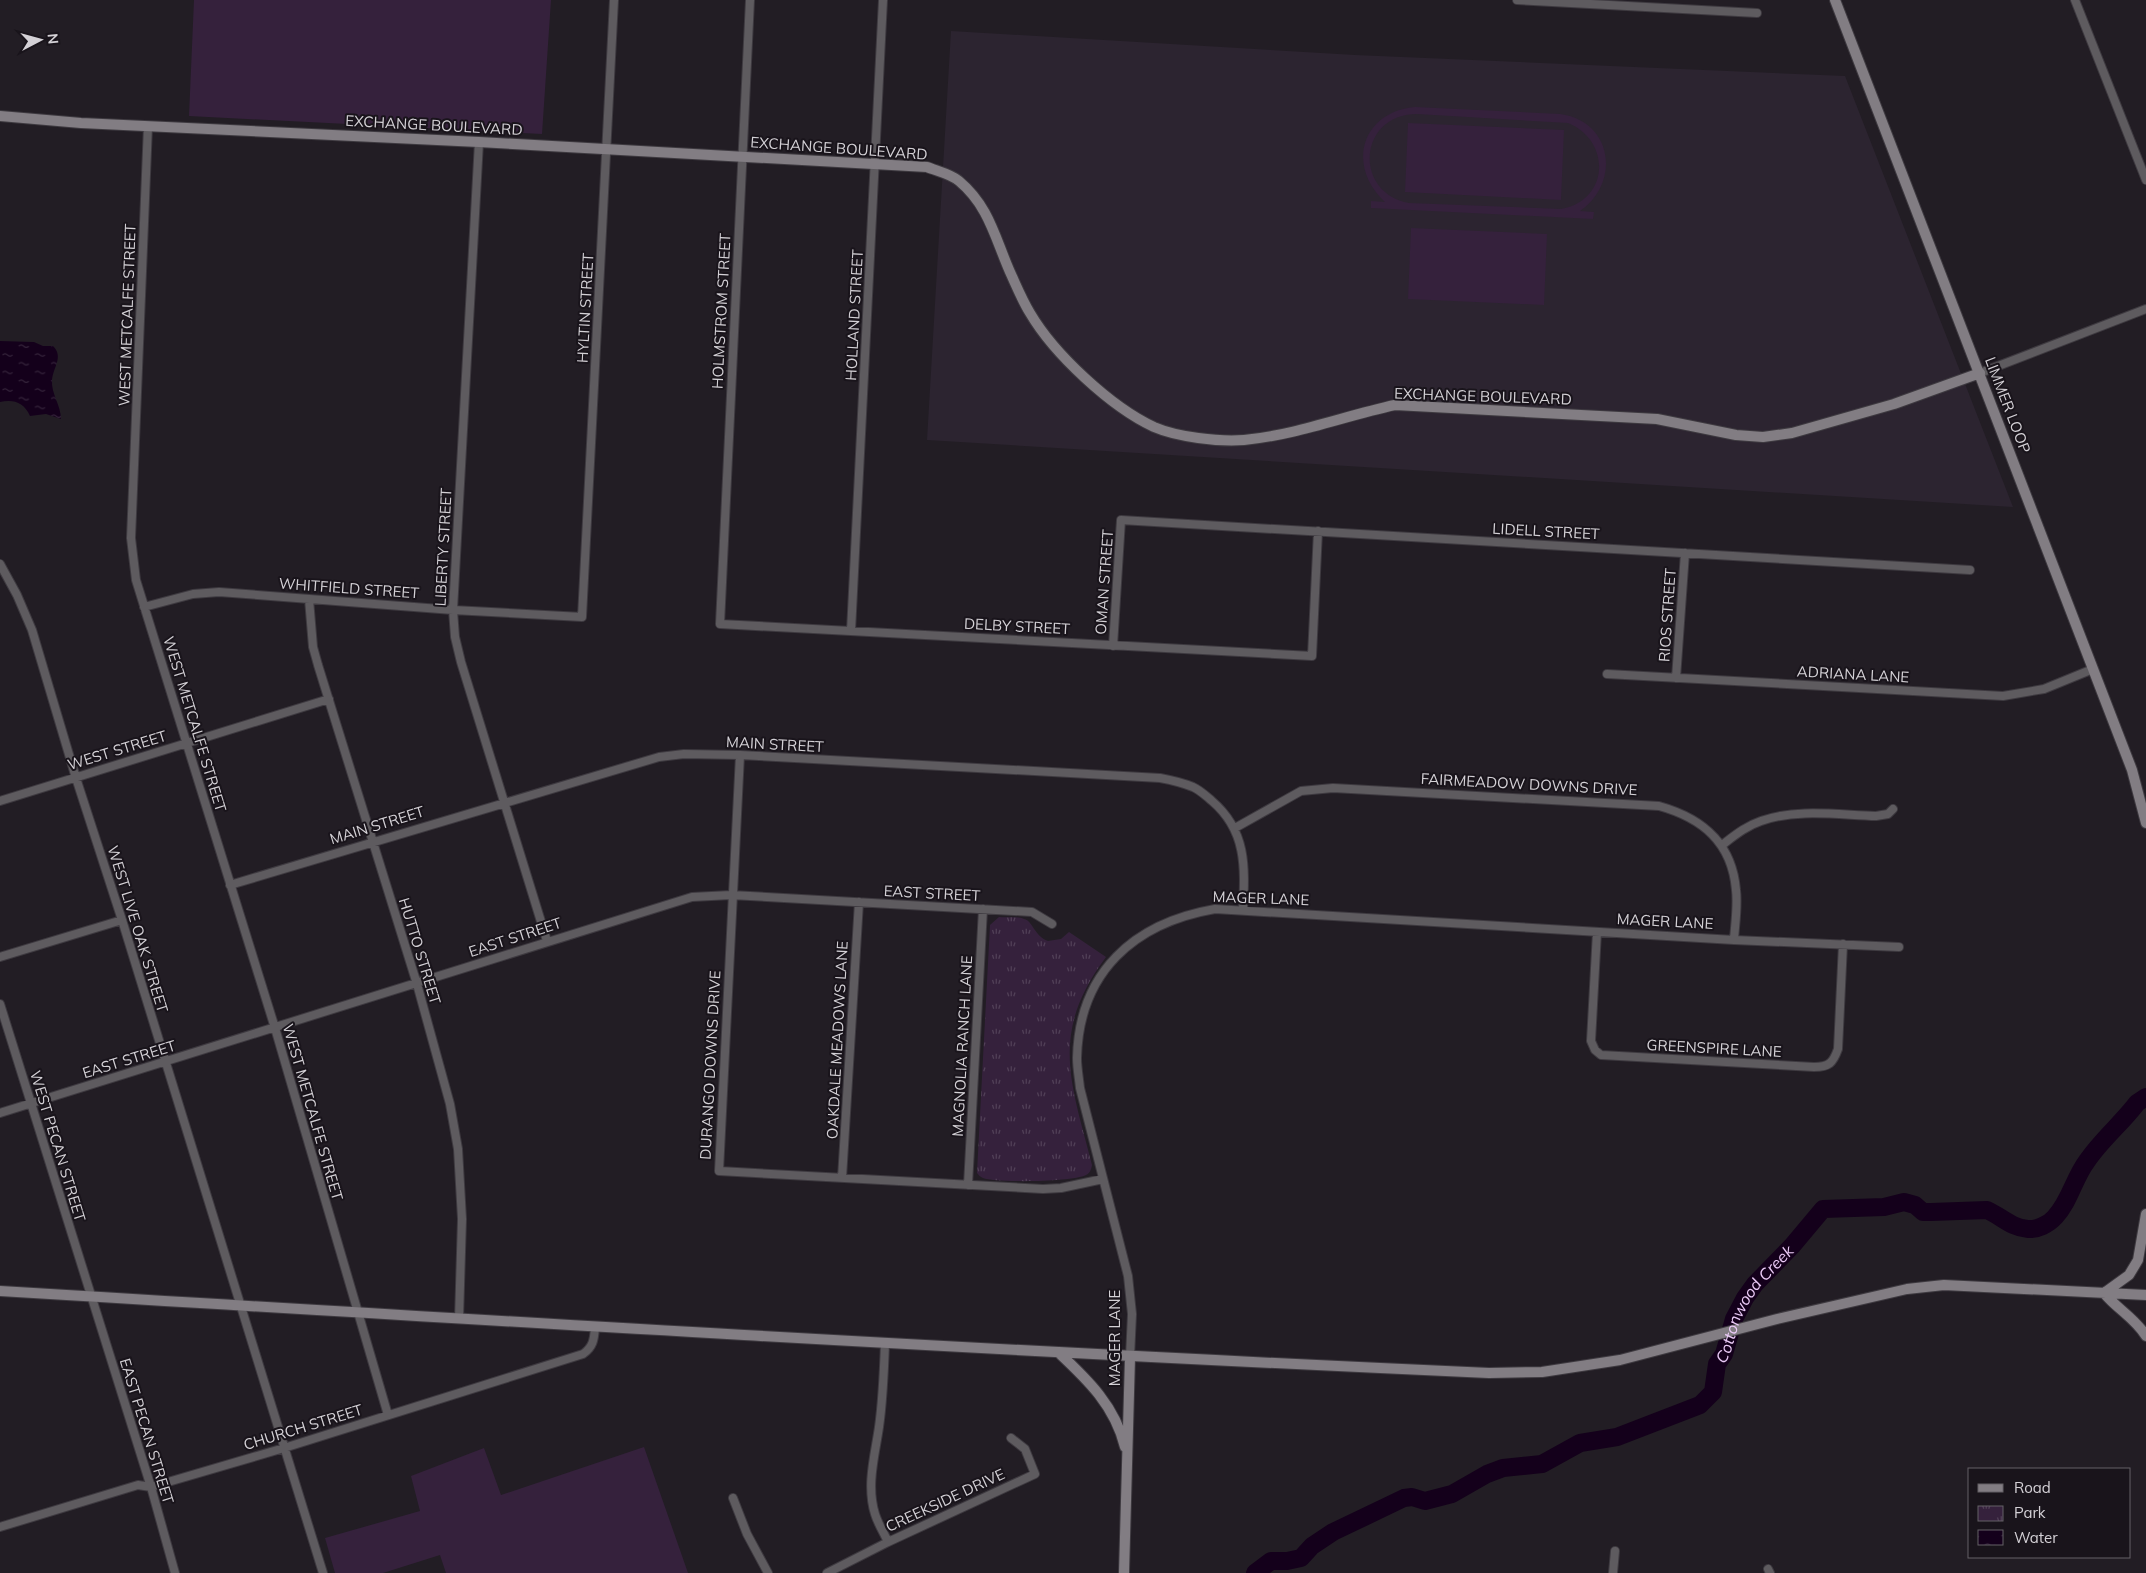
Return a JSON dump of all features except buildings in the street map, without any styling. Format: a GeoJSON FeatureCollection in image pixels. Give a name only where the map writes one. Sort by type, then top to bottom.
{"type":"FeatureCollection","features":[{"type":"Feature","properties":{"kind":"street","name":"HYLTIN STREET"},"geometry":{"type":"LineString","coordinates":[[582,617],[614,0]]}},
{"type":"Feature","properties":{"kind":"street","name":"HOLMSTROM STREET"},"geometry":{"type":"LineString","coordinates":[[720,624],[750,0]]}},
{"type":"Feature","properties":{"kind":"street","name":"HOLLAND STREET"},"geometry":{"type":"LineString","coordinates":[[851,631],[883,0]]}},
{"type":"Feature","properties":{"kind":"street"},"geometry":{"type":"LineString","coordinates":[[1517,0],[1757,13]]}},
{"type":"Feature","properties":{"kind":"street","name":"LIMMER LOOP"},"geometry":{"type":"LineString","coordinates":[[1835,0],[2132,770],[2146,823]]}},
{"type":"Feature","properties":{"kind":"street"},"geometry":{"type":"LineString","coordinates":[[2075,0],[2146,180]]}},
{"type":"Feature","properties":{"kind":"street","name":"EXCHANGE BOULEVARD"},"geometry":{"type":"LineString","coordinates":[[0,116],[148,126],[927,167],[958,180],[989,216],[1010,270],[1030,313],[1058,350],[1091,383],[1120,406],[1155,427],[1205,440],[1243,440],[1286,434],[1357,413],[1395,405],[1658,419],[1736,435],[1763,437],[1792,433],[1894,404],[1980,373]]}},
{"type":"Feature","properties":{"kind":"street","name":"WEST METCALFE STREET"},"geometry":{"type":"LineString","coordinates":[[148,126],[131,538],[135,573],[275,1028],[388,1415]]}},
{"type":"Feature","properties":{"kind":"street","name":"LIBERTY STREET"},"geometry":{"type":"LineString","coordinates":[[479,142],[453,610],[455,637],[547,941]]}},
{"type":"Feature","properties":{"kind":"street"},"geometry":{"type":"LineString","coordinates":[[1980,373],[2146,309]]}},
{"type":"Feature","properties":{"kind":"street","name":"LIDELL STREET"},"geometry":{"type":"LineString","coordinates":[[1121,520],[1970,570]]}},
{"type":"Feature","properties":{"kind":"street","name":"OMAN STREET"},"geometry":{"type":"LineString","coordinates":[[1113,646],[1121,520]]}},
{"type":"Feature","properties":{"kind":"street","name":"DELBY STREET"},"geometry":{"type":"LineString","coordinates":[[720,624],[1312,656],[1318,531]]}},
{"type":"Feature","properties":{"kind":"street","name":"RIOS STREET"},"geometry":{"type":"LineString","coordinates":[[1676,678],[1686,553]]}},
{"type":"Feature","properties":{"kind":"street","name":"WEST LIVE OAK STREET"},"geometry":{"type":"LineString","coordinates":[[0,564],[32,630],[76,778],[122,920],[323,1573]]}},
{"type":"Feature","properties":{"kind":"street","name":"WHITFIELD STREET"},"geometry":{"type":"LineString","coordinates":[[144,607],[193,594],[219,592],[453,610],[582,617]]}},
{"type":"Feature","properties":{"kind":"street","name":"HUTTO STREET"},"geometry":{"type":"LineString","coordinates":[[309,599],[313,647],[417,984],[450,1104],[458,1149],[462,1219],[459,1319]]}},
{"type":"Feature","properties":{"kind":"street","name":"ADRIANA LANE"},"geometry":{"type":"LineString","coordinates":[[1606,674],[2003,696],[2024,694],[2044,689],[2093,669]]}},
{"type":"Feature","properties":{"kind":"street","name":"WEST STREET"},"geometry":{"type":"LineString","coordinates":[[0,801],[329,699]]}},
{"type":"Feature","properties":{"kind":"street","name":"MAIN STREET"},"geometry":{"type":"LineString","coordinates":[[230,884],[659,757],[684,754],[740,755],[1160,778],[1196,788],[1220,808],[1235,828],[1243,854],[1245,878],[1243,910]]}},
{"type":"Feature","properties":{"kind":"street","name":"DURANGO DOWNS DRIVE"},"geometry":{"type":"LineString","coordinates":[[740,755],[731,895],[719,1171],[968,1185],[1061,1188],[1103,1179]]}},
{"type":"Feature","properties":{"kind":"street","name":"FAIRMEADOW DOWNS DRIVE"},"geometry":{"type":"LineString","coordinates":[[1235,828],[1301,791],[1333,788],[1363,788],[1659,806],[1690,816],[1707,828],[1722,845],[1728,856],[1736,891],[1734,940]]}},
{"type":"Feature","properties":{"kind":"street"},"geometry":{"type":"LineString","coordinates":[[1722,845],[1742,830],[1760,821],[1780,816],[1802,814],[1876,816],[1888,814],[1893,810]]}},
{"type":"Feature","properties":{"kind":"street","name":"EAST STREET"},"geometry":{"type":"LineString","coordinates":[[0,1113],[417,984],[683,899],[709,895],[731,895],[1032,912],[1052,924]]}},
{"type":"Feature","properties":{"kind":"street","name":"OAKDALE MEADOWS LANE"},"geometry":{"type":"LineString","coordinates":[[842,1178],[859,902]]}},
{"type":"Feature","properties":{"kind":"street","name":"MAGNOLIA RANCH LANE"},"geometry":{"type":"LineString","coordinates":[[968,1185],[983,909]]}},
{"type":"Feature","properties":{"kind":"street","name":"MAGER LANE"},"geometry":{"type":"LineString","coordinates":[[1124,1573],[1131,1294],[1080,1088],[1077,1060],[1079,1035],[1087,1003],[1098,979],[1129,945],[1143,934],[1168,921],[1191,913],[1215,909],[1734,940],[1899,947]]}},
{"type":"Feature","properties":{"kind":"street"},"geometry":{"type":"LineString","coordinates":[[0,957],[122,920]]}},
{"type":"Feature","properties":{"kind":"street","name":"GREENSPIRE LANE"},"geometry":{"type":"LineString","coordinates":[[1597,932],[1591,1041],[1595,1050],[1601,1055],[1814,1067],[1826,1067],[1834,1061],[1838,1049],[1844,944]]}},
{"type":"Feature","properties":{"kind":"street","name":"WEST PECAN STREET"},"geometry":{"type":"LineString","coordinates":[[0,1004],[92,1297]]}},
{"type":"Feature","properties":{"kind":"street"},"geometry":{"type":"LineString","coordinates":[[2104,1293],[2129,1275],[2134,1268],[2138,1260],[2146,1214]]}},
{"type":"Feature","properties":{"kind":"street"},"geometry":{"type":"LineString","coordinates":[[0,1292],[595,1328],[1130,1357],[1489,1373],[1529,1372],[1581,1367],[1620,1360],[1777,1319],[1896,1291],[1944,1285],[2146,1295]]}},
{"type":"Feature","properties":{"kind":"street"},"geometry":{"type":"LineString","coordinates":[[2104,1293],[2114,1305],[2136,1321],[2146,1336]]}},
{"type":"Feature","properties":{"kind":"street","name":"EAST PECAN STREET"},"geometry":{"type":"LineString","coordinates":[[92,1297],[151,1487],[175,1573]]}},
{"type":"Feature","properties":{"kind":"street","name":"CHURCH STREET"},"geometry":{"type":"LineString","coordinates":[[0,1527],[138,1485],[151,1487],[284,1448],[583,1354],[590,1349],[594,1341],[595,1328]]}},
{"type":"Feature","properties":{"kind":"street"},"geometry":{"type":"LineString","coordinates":[[885,1343],[884,1385],[879,1430],[873,1457],[872,1485],[875,1513],[888,1542]]}},
{"type":"Feature","properties":{"kind":"street"},"geometry":{"type":"LineString","coordinates":[[1058,1352],[1080,1372],[1109,1406],[1120,1430],[1128,1457]]}},
{"type":"Feature","properties":{"kind":"street","name":"CREEKSIDE DRIVE"},"geometry":{"type":"LineString","coordinates":[[827,1573],[888,1542],[1035,1474],[1025,1449],[1011,1438]]}},
{"type":"Feature","properties":{"kind":"street"},"geometry":{"type":"LineString","coordinates":[[733,1498],[747,1534],[768,1573]]}},
{"type":"Feature","properties":{"kind":"street"},"geometry":{"type":"LineString","coordinates":[[1613,1573],[1615,1551]]}},
{"type":"Feature","properties":{"kind":"shaded area"},"geometry":{"type":"Polygon","coordinates":[[[951,31],[1355,55],[1845,76],[2013,507],[927,440],[951,31]]]}},
{"type":"Feature","properties":{"kind":"green space"},"geometry":{"type":"Polygon","coordinates":[[[194,0],[551,0],[542,134],[189,116],[194,0]]]}},
{"type":"Feature","properties":{"kind":"green space"},"geometry":{"type":"Polygon","coordinates":[[[1415,107],[1560,114],[1578,119],[1591,128],[1600,140],[1605,155],[1606,170],[1602,185],[1593,199],[1580,211],[1594,212],[1593,219],[1371,208],[1371,201],[1385,202],[1373,188],[1366,173],[1363,157],[1365,143],[1371,130],[1382,119],[1397,111],[1415,107]],[[1417,114],[1398,117],[1383,126],[1374,139],[1370,154],[1371,170],[1378,184],[1391,196],[1409,203],[1561,209],[1577,204],[1589,195],[1596,183],[1599,170],[1598,156],[1592,143],[1582,132],[1568,123],[1417,114]]]}},
{"type":"Feature","properties":{"kind":"green space"},"geometry":{"type":"Polygon","coordinates":[[[1408,123],[1564,130],[1561,200],[1405,192],[1408,123]]]}},
{"type":"Feature","properties":{"kind":"green space"},"geometry":{"type":"Polygon","coordinates":[[[1411,228],[1547,234],[1544,305],[1408,299],[1411,228]]]}},
{"type":"Feature","properties":{"kind":"green space"},"geometry":{"type":"Polygon","coordinates":[[[999,917],[1027,920],[1043,939],[1048,941],[1061,939],[1069,932],[1106,957],[1088,984],[1077,1010],[1071,1034],[1072,1083],[1092,1165],[1086,1175],[1066,1179],[1018,1181],[991,1180],[982,1178],[977,1173],[990,925],[999,917]]]}},
{"type":"Feature","properties":{"kind":"green space"},"geometry":{"type":"Polygon","coordinates":[[[644,1447],[688,1573],[446,1573],[440,1555],[383,1573],[335,1573],[325,1538],[420,1511],[411,1476],[484,1448],[501,1495],[644,1447]]]}},
{"type":"Feature","properties":{"kind":"water"},"geometry":{"type":"Polygon","coordinates":[[[0,341],[34,342],[43,346],[53,346],[58,354],[58,358],[52,385],[61,419],[46,414],[30,416],[25,407],[14,401],[0,402],[0,341]]]}},
{"type":"Feature","properties":{"kind":"waterway","name":"Cottonwood Creek"},"geometry":{"type":"LineString","coordinates":[[1255,1573],[1271,1561],[1287,1561],[1301,1558],[1312,1546],[1333,1532],[1404,1498],[1412,1497],[1425,1501],[1452,1494],[1487,1474],[1503,1468],[1542,1464],[1580,1443],[1617,1437],[1700,1405],[1713,1392],[1717,1364],[1724,1354],[1734,1319],[1745,1298],[1755,1284],[1792,1246],[1823,1209],[1884,1207],[1904,1202],[1915,1205],[1923,1212],[1987,1210],[2011,1224],[2028,1229],[2035,1229],[2046,1224],[2060,1211],[2093,1153],[2137,1103],[2146,1097]]}}]}
